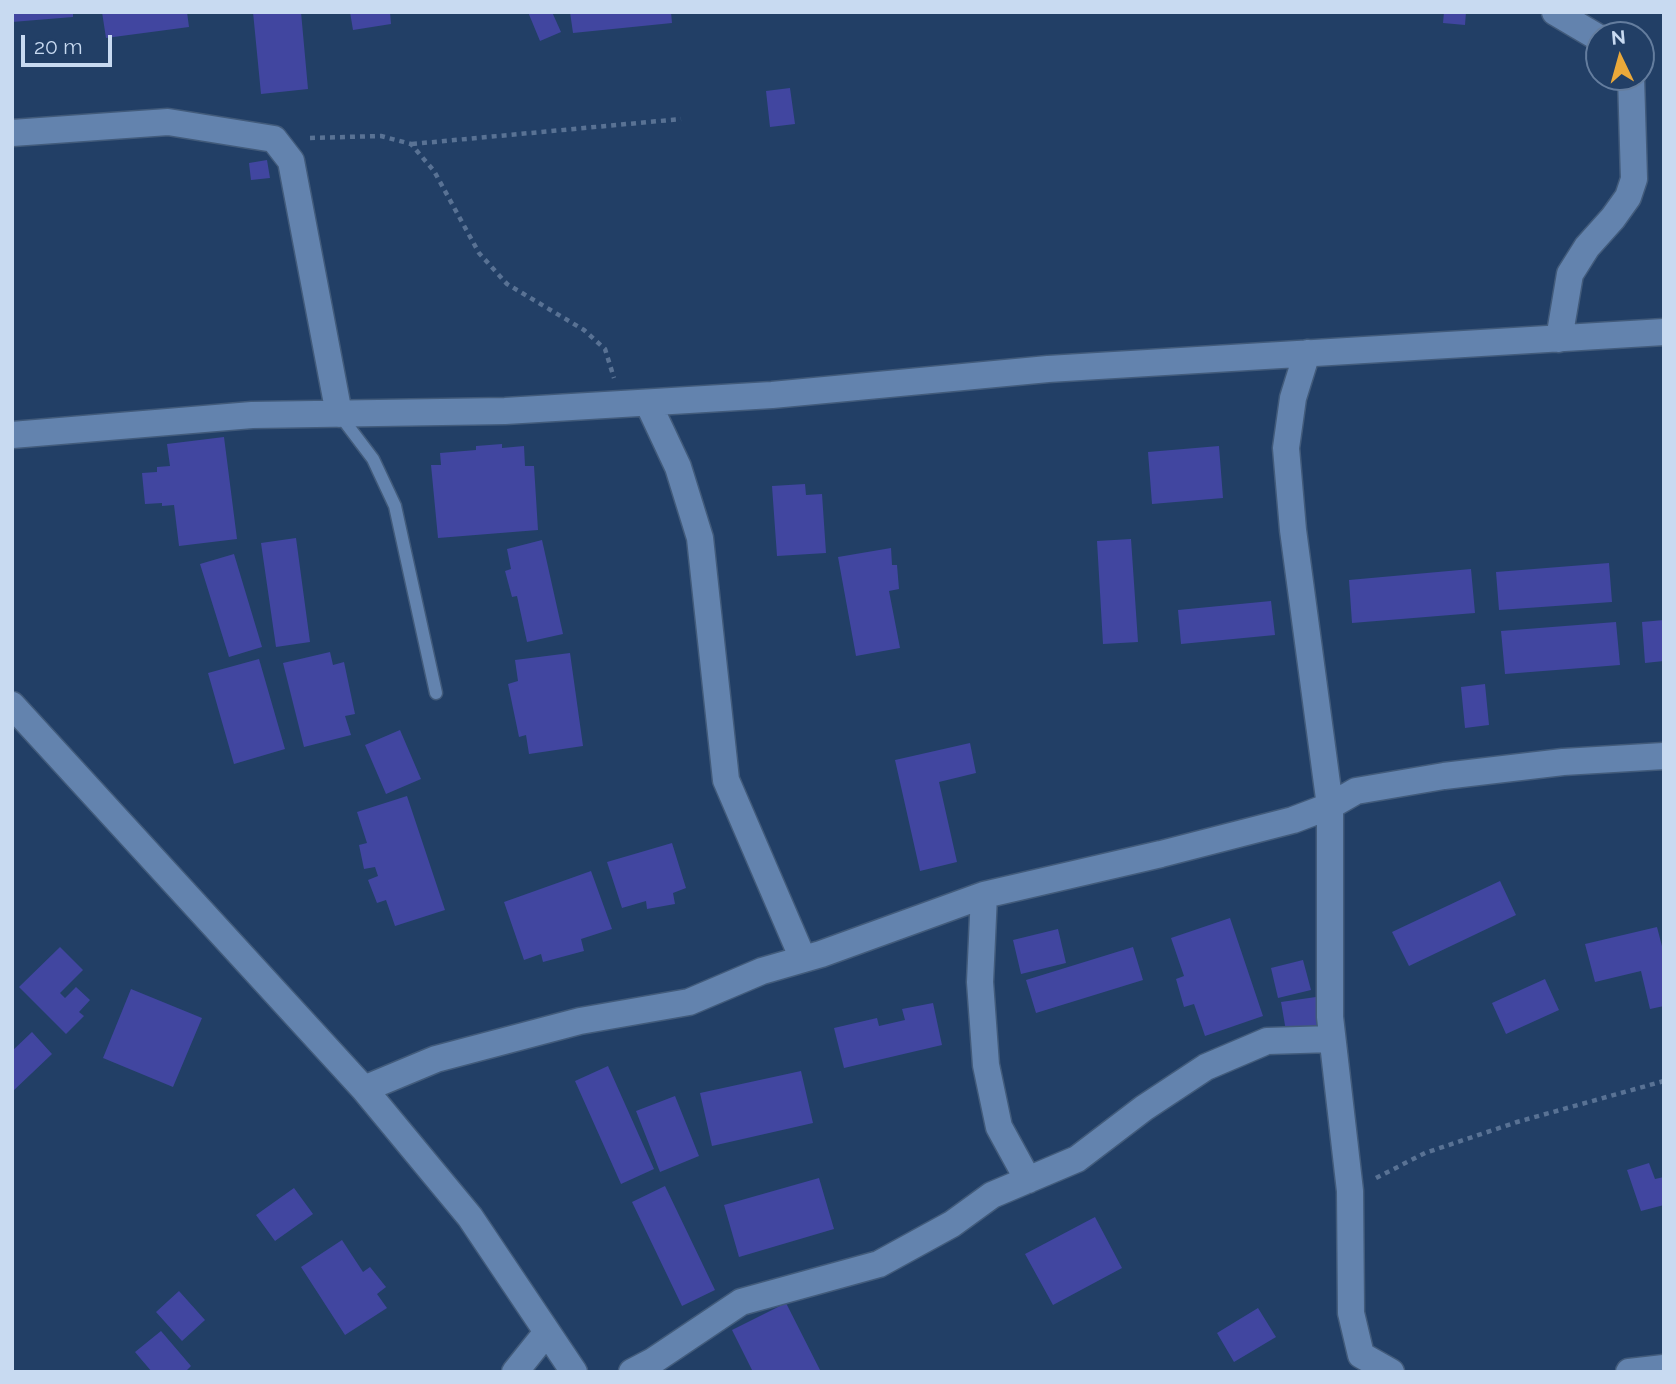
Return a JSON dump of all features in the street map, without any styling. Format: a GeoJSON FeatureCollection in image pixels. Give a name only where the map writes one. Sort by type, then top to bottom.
{"type":"FeatureCollection","features":[{"type":"Feature","properties":{"kind":"street"},"geometry":{"type":"LineString","coordinates":[[1555,12],[1585,30]]}},
{"type":"Feature","properties":{"kind":"street"},"geometry":{"type":"LineString","coordinates":[[1559,339],[1570,274],[1587,247],[1614,218],[1628,197],[1634,179],[1631,91]]}},
{"type":"Feature","properties":{"kind":"street"},"geometry":{"type":"LineString","coordinates":[[12,133],[168,122],[274,139],[291,160],[339,414]]}},
{"type":"Feature","properties":{"kind":"street"},"geometry":{"type":"LineString","coordinates":[[12,435],[252,415],[505,411],[772,395],[1048,369],[1664,332]]}},
{"type":"Feature","properties":{"kind":"street"},"geometry":{"type":"LineString","coordinates":[[1307,354],[1293,398],[1286,448],[1293,530],[1330,806],[1330,1017],[1350,1191],[1351,1313],[1361,1355],[1391,1372]]}},
{"type":"Feature","properties":{"kind":"street"},"geometry":{"type":"LineString","coordinates":[[648,402],[678,467],[700,538],[726,779],[803,959]]}},
{"type":"Feature","properties":{"kind":"street"},"geometry":{"type":"LineString","coordinates":[[12,705],[364,1088],[470,1217],[574,1372]]}},
{"type":"Feature","properties":{"kind":"street"},"geometry":{"type":"LineString","coordinates":[[364,1088],[449,1056],[580,1021],[689,1002],[762,971],[984,895],[1187,848],[1293,820],[1330,806],[1356,791],[1444,776],[1563,762],[1664,756]]}},
{"type":"Feature","properties":{"kind":"street"},"geometry":{"type":"LineString","coordinates":[[984,895],[981,982],[986,1065],[999,1127],[1028,1180]]}},
{"type":"Feature","properties":{"kind":"street"},"geometry":{"type":"LineString","coordinates":[[632,1372],[741,1302],[879,1264],[952,1224],[992,1195],[1077,1159],[1144,1108],[1206,1067],[1267,1041],[1332,1039]]}},
{"type":"Feature","properties":{"kind":"street"},"geometry":{"type":"LineString","coordinates":[[515,1372],[547,1332]]}},
{"type":"Feature","properties":{"kind":"street"},"geometry":{"type":"LineString","coordinates":[[1629,1372],[1664,1368]]}},
{"type":"Feature","properties":{"kind":"lane"},"geometry":{"type":"LineString","coordinates":[[339,414],[373,459],[395,506],[436,693]]}},
{"type":"Feature","properties":{"kind":"path"},"geometry":{"type":"LineString","coordinates":[[274,139],[381,135],[411,145],[681,119]]}},
{"type":"Feature","properties":{"kind":"path"},"geometry":{"type":"LineString","coordinates":[[411,145],[434,171],[479,253],[507,284],[584,330],[605,349],[614,375],[615,404]]}},
{"type":"Feature","properties":{"kind":"path"},"geometry":{"type":"LineString","coordinates":[[1350,1191],[1425,1153],[1517,1122],[1664,1081]]}},
{"type":"Feature","properties":{"kind":"building"},"geometry":{"type":"Polygon","coordinates":[[[12,12],[73,12],[73,17],[12,22],[12,12]]]}},
{"type":"Feature","properties":{"kind":"building"},"geometry":{"type":"Polygon","coordinates":[[[102,12],[187,12],[189,27],[106,38],[102,12]]]}},
{"type":"Feature","properties":{"kind":"building"},"geometry":{"type":"Polygon","coordinates":[[[253,12],[301,12],[308,89],[261,94],[253,12]]]}},
{"type":"Feature","properties":{"kind":"building"},"geometry":{"type":"Polygon","coordinates":[[[350,12],[390,12],[391,24],[353,30],[350,12]]]}},
{"type":"Feature","properties":{"kind":"building"},"geometry":{"type":"Polygon","coordinates":[[[528,12],[552,12],[561,32],[540,41],[528,12]]]}},
{"type":"Feature","properties":{"kind":"building"},"geometry":{"type":"Polygon","coordinates":[[[570,12],[671,12],[672,23],[573,33],[570,12]]]}},
{"type":"Feature","properties":{"kind":"building"},"geometry":{"type":"Polygon","coordinates":[[[1444,12],[1466,12],[1465,25],[1443,23],[1444,12]]]}},
{"type":"Feature","properties":{"kind":"building"},"geometry":{"type":"Polygon","coordinates":[[[790,88],[795,124],[770,127],[766,91],[790,88]]]}},
{"type":"Feature","properties":{"kind":"building"},"geometry":{"type":"Polygon","coordinates":[[[267,160],[270,178],[251,180],[249,163],[267,160]]]}},
{"type":"Feature","properties":{"kind":"building"},"geometry":{"type":"Polygon","coordinates":[[[224,437],[237,539],[179,546],[174,505],[145,504],[142,473],[157,472],[157,467],[170,466],[167,444],[224,437]]]}},
{"type":"Feature","properties":{"kind":"building"},"geometry":{"type":"Polygon","coordinates":[[[502,444],[502,448],[524,446],[525,466],[534,466],[538,530],[438,538],[431,465],[441,465],[440,453],[476,450],[476,446],[502,444]]]}},
{"type":"Feature","properties":{"kind":"building"},"geometry":{"type":"Polygon","coordinates":[[[1219,446],[1223,498],[1152,504],[1148,452],[1219,446]]]}},
{"type":"Feature","properties":{"kind":"building"},"geometry":{"type":"Polygon","coordinates":[[[805,484],[806,495],[822,494],[826,553],[777,556],[772,486],[805,484]]]}},
{"type":"Feature","properties":{"kind":"building"},"geometry":{"type":"Polygon","coordinates":[[[296,538],[310,642],[276,647],[261,543],[296,538]]]}},
{"type":"Feature","properties":{"kind":"building"},"geometry":{"type":"Polygon","coordinates":[[[1131,539],[1138,642],[1103,644],[1097,541],[1131,539]]]}},
{"type":"Feature","properties":{"kind":"building"},"geometry":{"type":"Polygon","coordinates":[[[542,540],[563,634],[527,642],[517,596],[512,597],[505,571],[511,569],[507,549],[542,540]]]}},
{"type":"Feature","properties":{"kind":"building"},"geometry":{"type":"Polygon","coordinates":[[[891,548],[892,565],[897,565],[899,589],[889,591],[900,648],[856,656],[838,557],[891,548]]]}},
{"type":"Feature","properties":{"kind":"building"},"geometry":{"type":"Polygon","coordinates":[[[234,554],[262,647],[229,657],[200,564],[234,554]]]}},
{"type":"Feature","properties":{"kind":"building"},"geometry":{"type":"Polygon","coordinates":[[[1609,563],[1612,602],[1499,610],[1496,572],[1609,563]]]}},
{"type":"Feature","properties":{"kind":"building"},"geometry":{"type":"Polygon","coordinates":[[[1471,569],[1475,613],[1352,623],[1349,580],[1471,569]]]}},
{"type":"Feature","properties":{"kind":"building"},"geometry":{"type":"Polygon","coordinates":[[[1271,601],[1275,635],[1181,644],[1178,610],[1271,601]]]}},
{"type":"Feature","properties":{"kind":"building"},"geometry":{"type":"Polygon","coordinates":[[[1664,620],[1664,661],[1645,663],[1642,622],[1664,620]]]}},
{"type":"Feature","properties":{"kind":"building"},"geometry":{"type":"Polygon","coordinates":[[[1616,622],[1620,665],[1505,674],[1501,631],[1616,622]]]}},
{"type":"Feature","properties":{"kind":"building"},"geometry":{"type":"Polygon","coordinates":[[[330,652],[333,665],[344,662],[355,714],[345,716],[351,735],[304,747],[283,663],[330,652]]]}},
{"type":"Feature","properties":{"kind":"building"},"geometry":{"type":"Polygon","coordinates":[[[570,653],[583,746],[529,754],[526,735],[519,737],[508,684],[518,681],[515,660],[570,653]]]}},
{"type":"Feature","properties":{"kind":"building"},"geometry":{"type":"Polygon","coordinates":[[[259,659],[285,749],[234,764],[208,673],[259,659]]]}},
{"type":"Feature","properties":{"kind":"building"},"geometry":{"type":"Polygon","coordinates":[[[1485,684],[1489,725],[1465,728],[1461,687],[1485,684]]]}},
{"type":"Feature","properties":{"kind":"building"},"geometry":{"type":"Polygon","coordinates":[[[400,730],[421,779],[386,794],[365,745],[400,730]]]}},
{"type":"Feature","properties":{"kind":"building"},"geometry":{"type":"Polygon","coordinates":[[[970,743],[976,773],[939,782],[957,862],[920,871],[895,760],[970,743]]]}},
{"type":"Feature","properties":{"kind":"building"},"geometry":{"type":"Polygon","coordinates":[[[407,796],[445,910],[395,926],[386,900],[377,903],[368,880],[378,876],[375,867],[364,869],[359,845],[367,843],[357,812],[407,796]]]}},
{"type":"Feature","properties":{"kind":"building"},"geometry":{"type":"Polygon","coordinates":[[[672,843],[686,888],[673,893],[675,904],[647,909],[646,901],[622,908],[607,862],[672,843]]]}},
{"type":"Feature","properties":{"kind":"building"},"geometry":{"type":"Polygon","coordinates":[[[591,871],[612,929],[581,939],[584,951],[543,962],[541,954],[524,960],[504,902],[591,871]]]}},
{"type":"Feature","properties":{"kind":"building"},"geometry":{"type":"Polygon","coordinates":[[[1500,881],[1516,915],[1409,966],[1392,932],[1500,881]]]}},
{"type":"Feature","properties":{"kind":"building"},"geometry":{"type":"Polygon","coordinates":[[[1230,918],[1263,1016],[1205,1036],[1194,1004],[1184,1007],[1176,979],[1184,976],[1171,938],[1230,918]]]}},
{"type":"Feature","properties":{"kind":"building"},"geometry":{"type":"Polygon","coordinates":[[[1657,927],[1664,954],[1664,1006],[1650,1009],[1641,971],[1595,982],[1585,944],[1657,927]]]}},
{"type":"Feature","properties":{"kind":"building"},"geometry":{"type":"Polygon","coordinates":[[[1058,929],[1066,963],[1021,974],[1013,940],[1058,929]]]}},
{"type":"Feature","properties":{"kind":"building"},"geometry":{"type":"Polygon","coordinates":[[[60,947],[83,970],[60,993],[65,998],[76,987],[90,1000],[79,1012],[84,1016],[66,1034],[19,987],[60,947]]]}},
{"type":"Feature","properties":{"kind":"building"},"geometry":{"type":"Polygon","coordinates":[[[1133,947],[1143,980],[1036,1013],[1026,980],[1133,947]]]}},
{"type":"Feature","properties":{"kind":"building"},"geometry":{"type":"Polygon","coordinates":[[[1303,960],[1311,990],[1278,998],[1271,968],[1303,960]]]}},
{"type":"Feature","properties":{"kind":"building"},"geometry":{"type":"Polygon","coordinates":[[[1545,979],[1559,1010],[1506,1034],[1492,1003],[1545,979]]]}},
{"type":"Feature","properties":{"kind":"building"},"geometry":{"type":"Polygon","coordinates":[[[131,989],[202,1018],[173,1087],[103,1058],[131,989]]]}},
{"type":"Feature","properties":{"kind":"building"},"geometry":{"type":"Polygon","coordinates":[[[1316,997],[1320,1026],[1286,1031],[1281,1002],[1316,997]]]}},
{"type":"Feature","properties":{"kind":"building"},"geometry":{"type":"Polygon","coordinates":[[[933,1003],[942,1045],[844,1068],[834,1028],[877,1018],[879,1026],[905,1020],[902,1009],[933,1003]]]}},
{"type":"Feature","properties":{"kind":"building"},"geometry":{"type":"Polygon","coordinates":[[[32,1032],[52,1054],[12,1092],[12,1051],[32,1032]]]}},
{"type":"Feature","properties":{"kind":"building"},"geometry":{"type":"Polygon","coordinates":[[[608,1066],[654,1169],[621,1184],[575,1081],[608,1066]]]}},
{"type":"Feature","properties":{"kind":"building"},"geometry":{"type":"Polygon","coordinates":[[[801,1071],[813,1123],[712,1146],[700,1093],[801,1071]]]}},
{"type":"Feature","properties":{"kind":"building"},"geometry":{"type":"Polygon","coordinates":[[[675,1096],[699,1156],[660,1172],[636,1111],[675,1096]]]}},
{"type":"Feature","properties":{"kind":"building"},"geometry":{"type":"Polygon","coordinates":[[[1649,1163],[1655,1179],[1664,1177],[1664,1205],[1641,1211],[1627,1170],[1649,1163]]]}},
{"type":"Feature","properties":{"kind":"building"},"geometry":{"type":"Polygon","coordinates":[[[819,1178],[834,1229],[739,1257],[724,1205],[819,1178]]]}},
{"type":"Feature","properties":{"kind":"building"},"geometry":{"type":"Polygon","coordinates":[[[665,1186],[715,1290],[682,1306],[632,1202],[665,1186]]]}},
{"type":"Feature","properties":{"kind":"building"},"geometry":{"type":"Polygon","coordinates":[[[294,1188],[313,1214],[275,1241],[256,1215],[294,1188]]]}},
{"type":"Feature","properties":{"kind":"building"},"geometry":{"type":"Polygon","coordinates":[[[1095,1217],[1122,1268],[1053,1305],[1025,1254],[1095,1217]]]}},
{"type":"Feature","properties":{"kind":"building"},"geometry":{"type":"Polygon","coordinates":[[[342,1240],[363,1272],[370,1267],[386,1287],[377,1294],[387,1308],[345,1335],[301,1267],[342,1240]]]}},
{"type":"Feature","properties":{"kind":"building"},"geometry":{"type":"Polygon","coordinates":[[[179,1291],[205,1320],[182,1341],[156,1312],[179,1291]]]}},
{"type":"Feature","properties":{"kind":"building"},"geometry":{"type":"Polygon","coordinates":[[[786,1303],[821,1372],[753,1372],[732,1330],[786,1303]]]}},
{"type":"Feature","properties":{"kind":"building"},"geometry":{"type":"Polygon","coordinates":[[[1258,1308],[1276,1337],[1234,1362],[1217,1333],[1258,1308]]]}},
{"type":"Feature","properties":{"kind":"building"},"geometry":{"type":"Polygon","coordinates":[[[161,1331],[191,1366],[185,1372],[152,1372],[135,1352],[161,1331]]]}}]}
